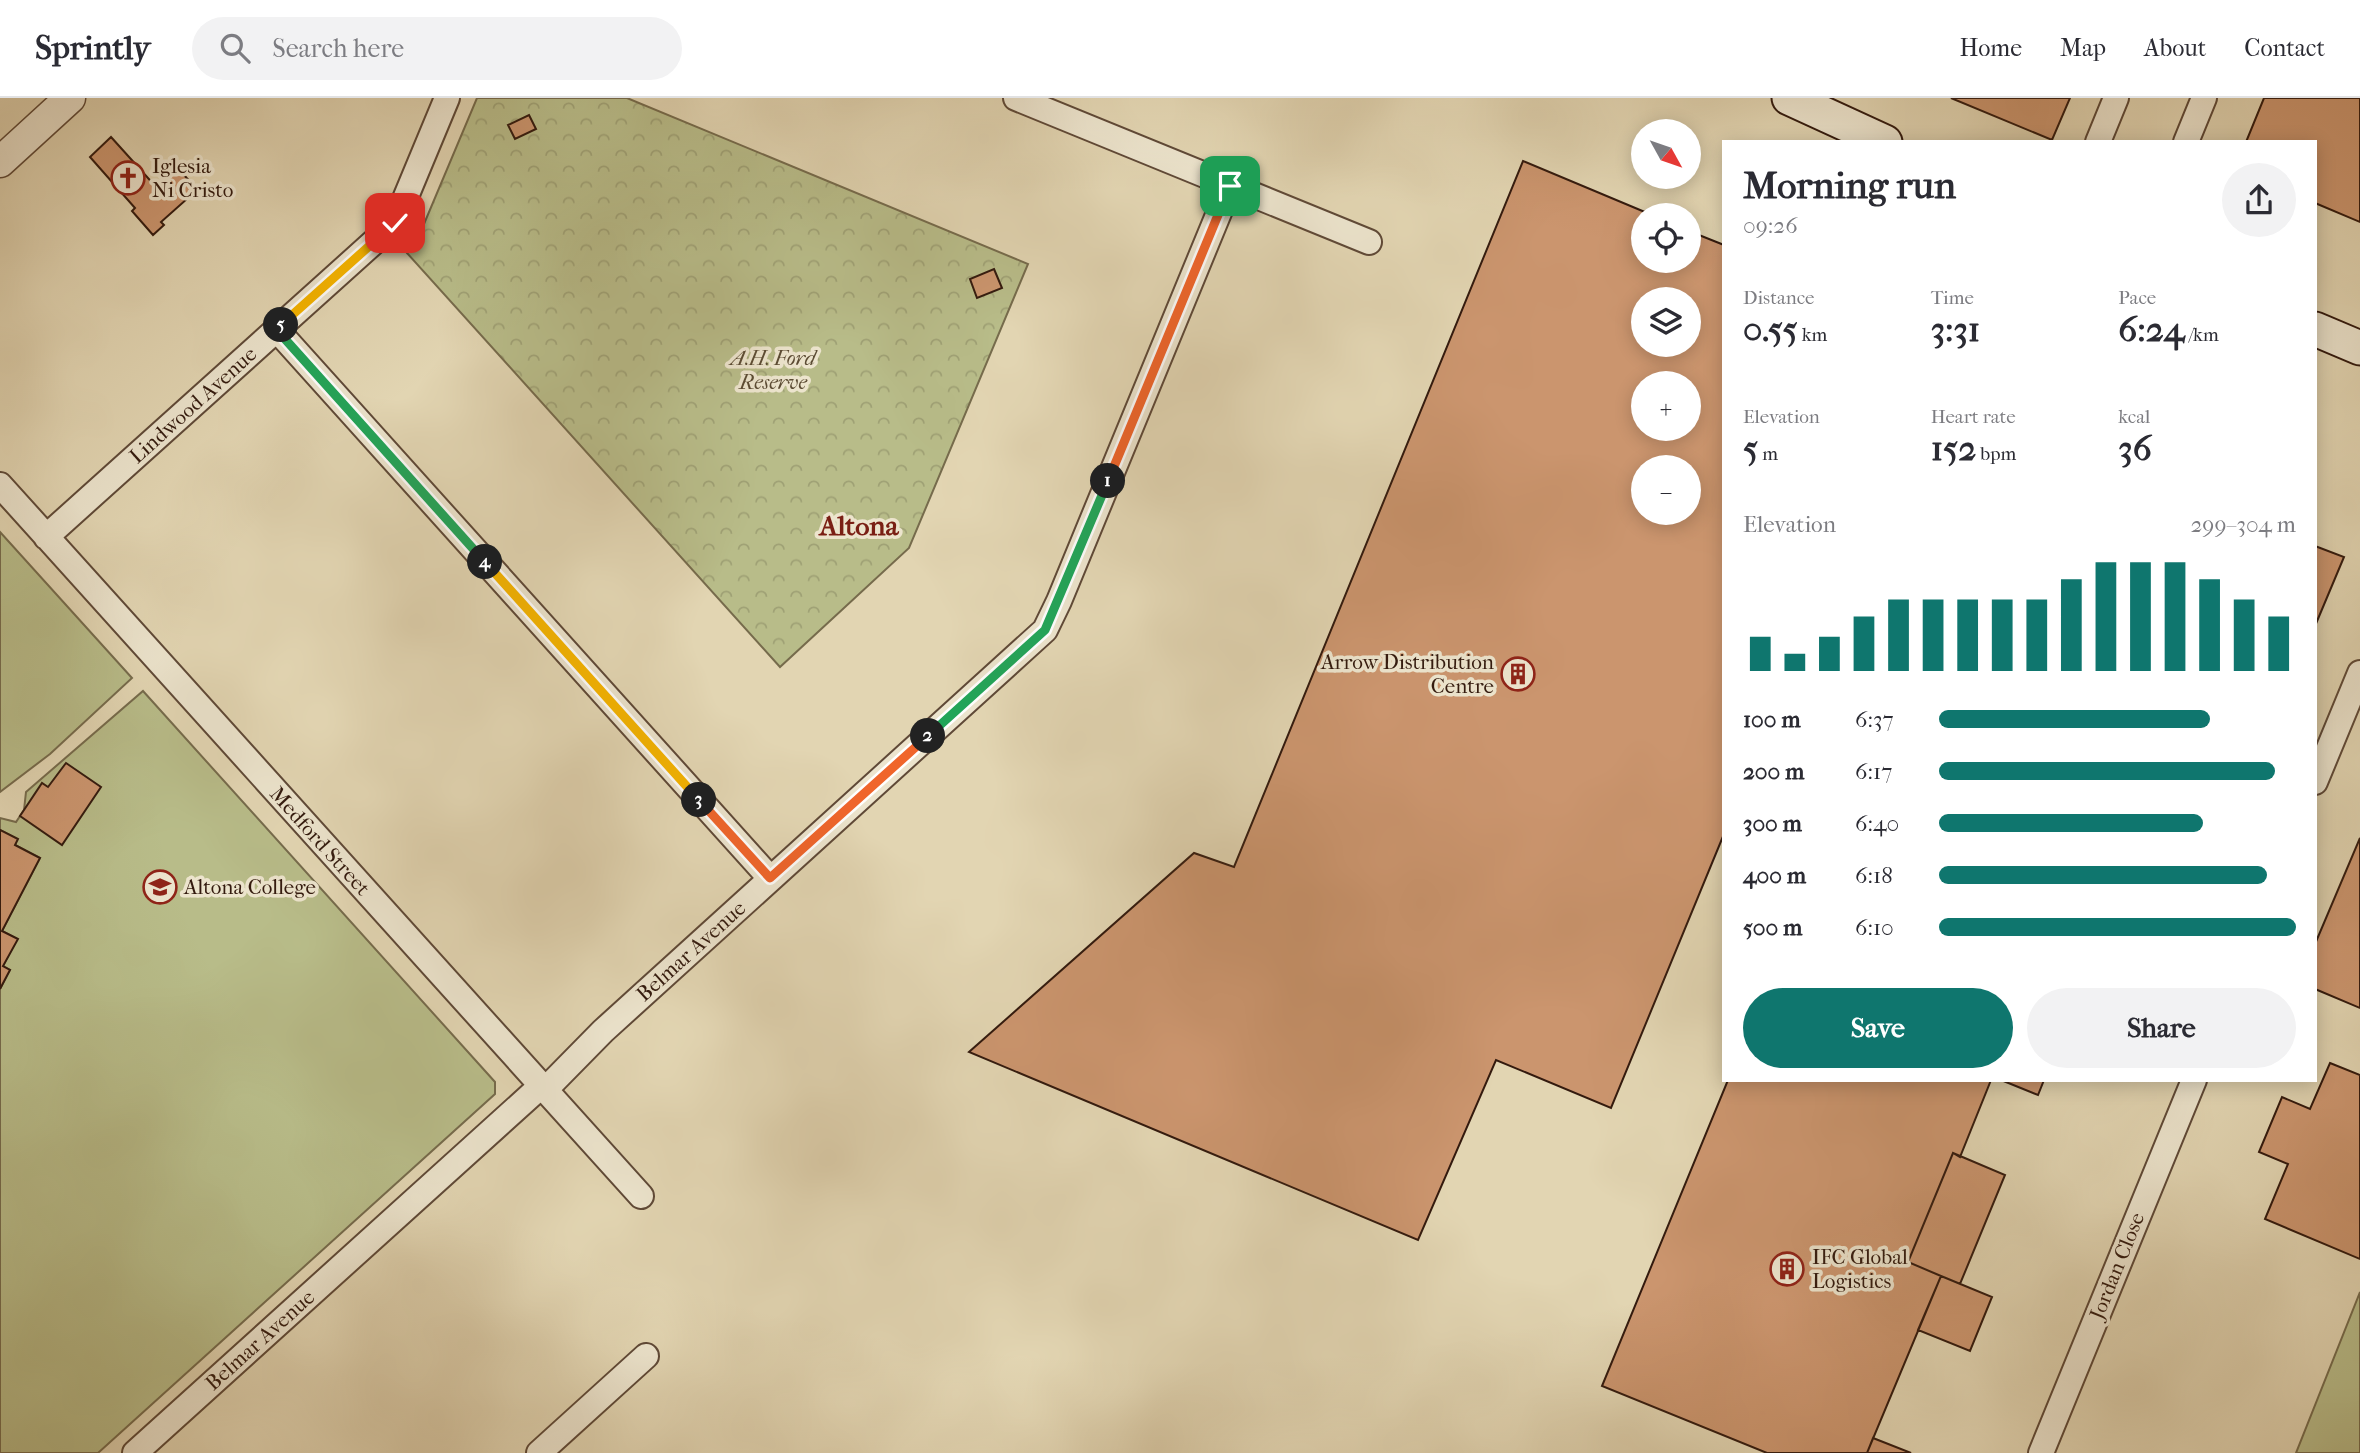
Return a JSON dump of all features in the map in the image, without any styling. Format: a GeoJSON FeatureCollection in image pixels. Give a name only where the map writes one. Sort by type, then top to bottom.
{"type":"FeatureCollection","features":[{"type":"Feature","properties":{"kind":"main road"},"geometry":{"type":"LineString","coordinates":[[1789,98],[1881,140]]}},
{"type":"Feature","properties":{"kind":"main road"},"geometry":{"type":"LineString","coordinates":[[2317,330],[2360,348]]}},
{"type":"Feature","properties":{"kind":"street"},"geometry":{"type":"LineString","coordinates":[[0,162],[70,98]]}},
{"type":"Feature","properties":{"kind":"street","name":"Lindwood Avenue"},"geometry":{"type":"LineString","coordinates":[[46,537],[395,223],[447,98]]}},
{"type":"Feature","properties":{"kind":"street"},"geometry":{"type":"LineString","coordinates":[[2099,140],[2116,98]]}},
{"type":"Feature","properties":{"kind":"street"},"geometry":{"type":"LineString","coordinates":[[2187,140],[2204,98]]}},
{"type":"Feature","properties":{"kind":"street"},"geometry":{"type":"LineString","coordinates":[[1023,99],[1369,242]]}},
{"type":"Feature","properties":{"kind":"street","name":"Belmar Avenue"},"geometry":{"type":"LineString","coordinates":[[135,1453],[541,1086],[559,1061],[603,1031],[1045,630],[1230,186]]}},
{"type":"Feature","properties":{"kind":"street"},"geometry":{"type":"LineString","coordinates":[[276,329],[770,878]]}},
{"type":"Feature","properties":{"kind":"street","name":"Medford Street"},"geometry":{"type":"LineString","coordinates":[[0,485],[641,1196]]}},
{"type":"Feature","properties":{"kind":"street"},"geometry":{"type":"LineString","coordinates":[[2317,777],[2360,673]]}},
{"type":"Feature","properties":{"kind":"street","name":"Jordan Close"},"geometry":{"type":"LineString","coordinates":[[2041,1453],[2193,1082]]}},
{"type":"Feature","properties":{"kind":"street"},"geometry":{"type":"LineString","coordinates":[[539,1453],[646,1356]]}},
{"type":"Feature","properties":{"kind":"green space","name":"A.H. Ford Reserve"},"geometry":{"type":"Polygon","coordinates":[[[477,98],[627,98],[1028,264],[909,548],[780,667],[407,253],[424,224],[477,98]]]}},
{"type":"Feature","properties":{"kind":"green space"},"geometry":{"type":"Polygon","coordinates":[[[0,532],[132,678],[50,754],[0,792],[0,532]]]}},
{"type":"Feature","properties":{"kind":"green space","name":"Altona College"},"geometry":{"type":"Polygon","coordinates":[[[143,691],[495,1082],[495,1094],[98,1453],[0,1453],[0,989],[10,970],[3,966],[17,939],[2,931],[40,858],[15,845],[17,839],[0,830],[0,818],[16,822],[24,810],[26,792],[143,691]]]}},
{"type":"Feature","properties":{"kind":"green space"},"geometry":{"type":"Polygon","coordinates":[[[2360,1292],[2360,1453],[2296,1453],[2360,1292]]]}},
{"type":"Feature","properties":{"kind":"building"},"geometry":{"type":"Polygon","coordinates":[[[1951,98],[2070,98],[2052,140],[1951,98]]]}},
{"type":"Feature","properties":{"kind":"building"},"geometry":{"type":"Polygon","coordinates":[[[2264,98],[2360,98],[2360,222],[2317,204],[2317,140],[2247,140],[2264,98]]]}},
{"type":"Feature","properties":{"kind":"building"},"geometry":{"type":"Polygon","coordinates":[[[529,115],[536,129],[515,139],[508,125],[529,115]]]}},
{"type":"Feature","properties":{"kind":"building","name":"Iglesia Ni Cristo"},"geometry":{"type":"Polygon","coordinates":[[[111,137],[157,188],[178,168],[197,190],[161,222],[164,225],[153,235],[132,211],[135,208],[90,157],[111,137]]]}},
{"type":"Feature","properties":{"kind":"building","name":"Arrow Distribution Centre"},"geometry":{"type":"Polygon","coordinates":[[[1523,161],[1631,206],[1631,273],[1701,273],[1701,236],[1722,244],[1722,839],[1611,1108],[1496,1060],[1418,1240],[969,1052],[1194,853],[1234,867],[1523,161]]]}},
{"type":"Feature","properties":{"kind":"building"},"geometry":{"type":"Polygon","coordinates":[[[994,269],[1002,288],[977,298],[970,279],[994,269]]]}},
{"type":"Feature","properties":{"kind":"building"},"geometry":{"type":"Polygon","coordinates":[[[2317,547],[2344,557],[2317,621],[2317,547]]]}},
{"type":"Feature","properties":{"kind":"building"},"geometry":{"type":"Polygon","coordinates":[[[66,763],[101,787],[62,845],[20,816],[42,783],[48,787],[66,763]]]}},
{"type":"Feature","properties":{"kind":"building"},"geometry":{"type":"Polygon","coordinates":[[[0,830],[18,839],[15,845],[40,858],[2,931],[18,939],[3,966],[10,970],[0,989],[0,830]]]}},
{"type":"Feature","properties":{"kind":"building"},"geometry":{"type":"Polygon","coordinates":[[[2360,838],[2360,1008],[2317,990],[2317,939],[2360,838]]]}},
{"type":"Feature","properties":{"kind":"building"},"geometry":{"type":"Polygon","coordinates":[[[2330,1063],[2360,1075],[2360,1259],[2265,1219],[2288,1164],[2259,1152],[2282,1097],[2310,1109],[2330,1063]]]}},
{"type":"Feature","properties":{"kind":"building","name":"IFC Global Logistics"},"geometry":{"type":"Polygon","coordinates":[[[1727,1082],[1990,1082],[1960,1157],[1953,1153],[1908,1262],[1941,1276],[1867,1453],[1767,1453],[1602,1386],[1727,1082]]]}},
{"type":"Feature","properties":{"kind":"building"},"geometry":{"type":"Polygon","coordinates":[[[2006,1082],[2043,1082],[2038,1095],[2006,1082]]]}},
{"type":"Feature","properties":{"kind":"building"},"geometry":{"type":"Polygon","coordinates":[[[1953,1153],[2005,1175],[1960,1284],[1908,1262],[1953,1153]]]}},
{"type":"Feature","properties":{"kind":"building"},"geometry":{"type":"Polygon","coordinates":[[[1941,1276],[1992,1297],[1970,1351],[1918,1330],[1941,1276]]]}},
{"type":"Feature","properties":{"kind":"building"},"geometry":{"type":"Polygon","coordinates":[[[1873,1438],[1911,1453],[1867,1453],[1873,1438]]]}},
{"type":"Feature","properties":{"kind":"place","name":"Iglesia Ni Cristo"},"geometry":{"type":"Point","coordinates":[128,178]}},
{"type":"Feature","properties":{"kind":"place","name":"Arrow Distribution Centre"},"geometry":{"type":"Point","coordinates":[1518,674]}},
{"type":"Feature","properties":{"kind":"place","name":"Altona College"},"geometry":{"type":"Point","coordinates":[160,887]}},
{"type":"Feature","properties":{"kind":"place","name":"IFC Global Logistics"},"geometry":{"type":"Point","coordinates":[1787,1269]}},
{"type":"Feature","properties":{"kind":"district","name":"Altona"},"geometry":{"type":"Point","coordinates":[859,525]}},
{"type":"Feature","properties":{"kind":"route"},"geometry":{"type":"LineString","coordinates":[[395,223],[276,329],[770,878],[1045,630],[1230,186]]}}]}
